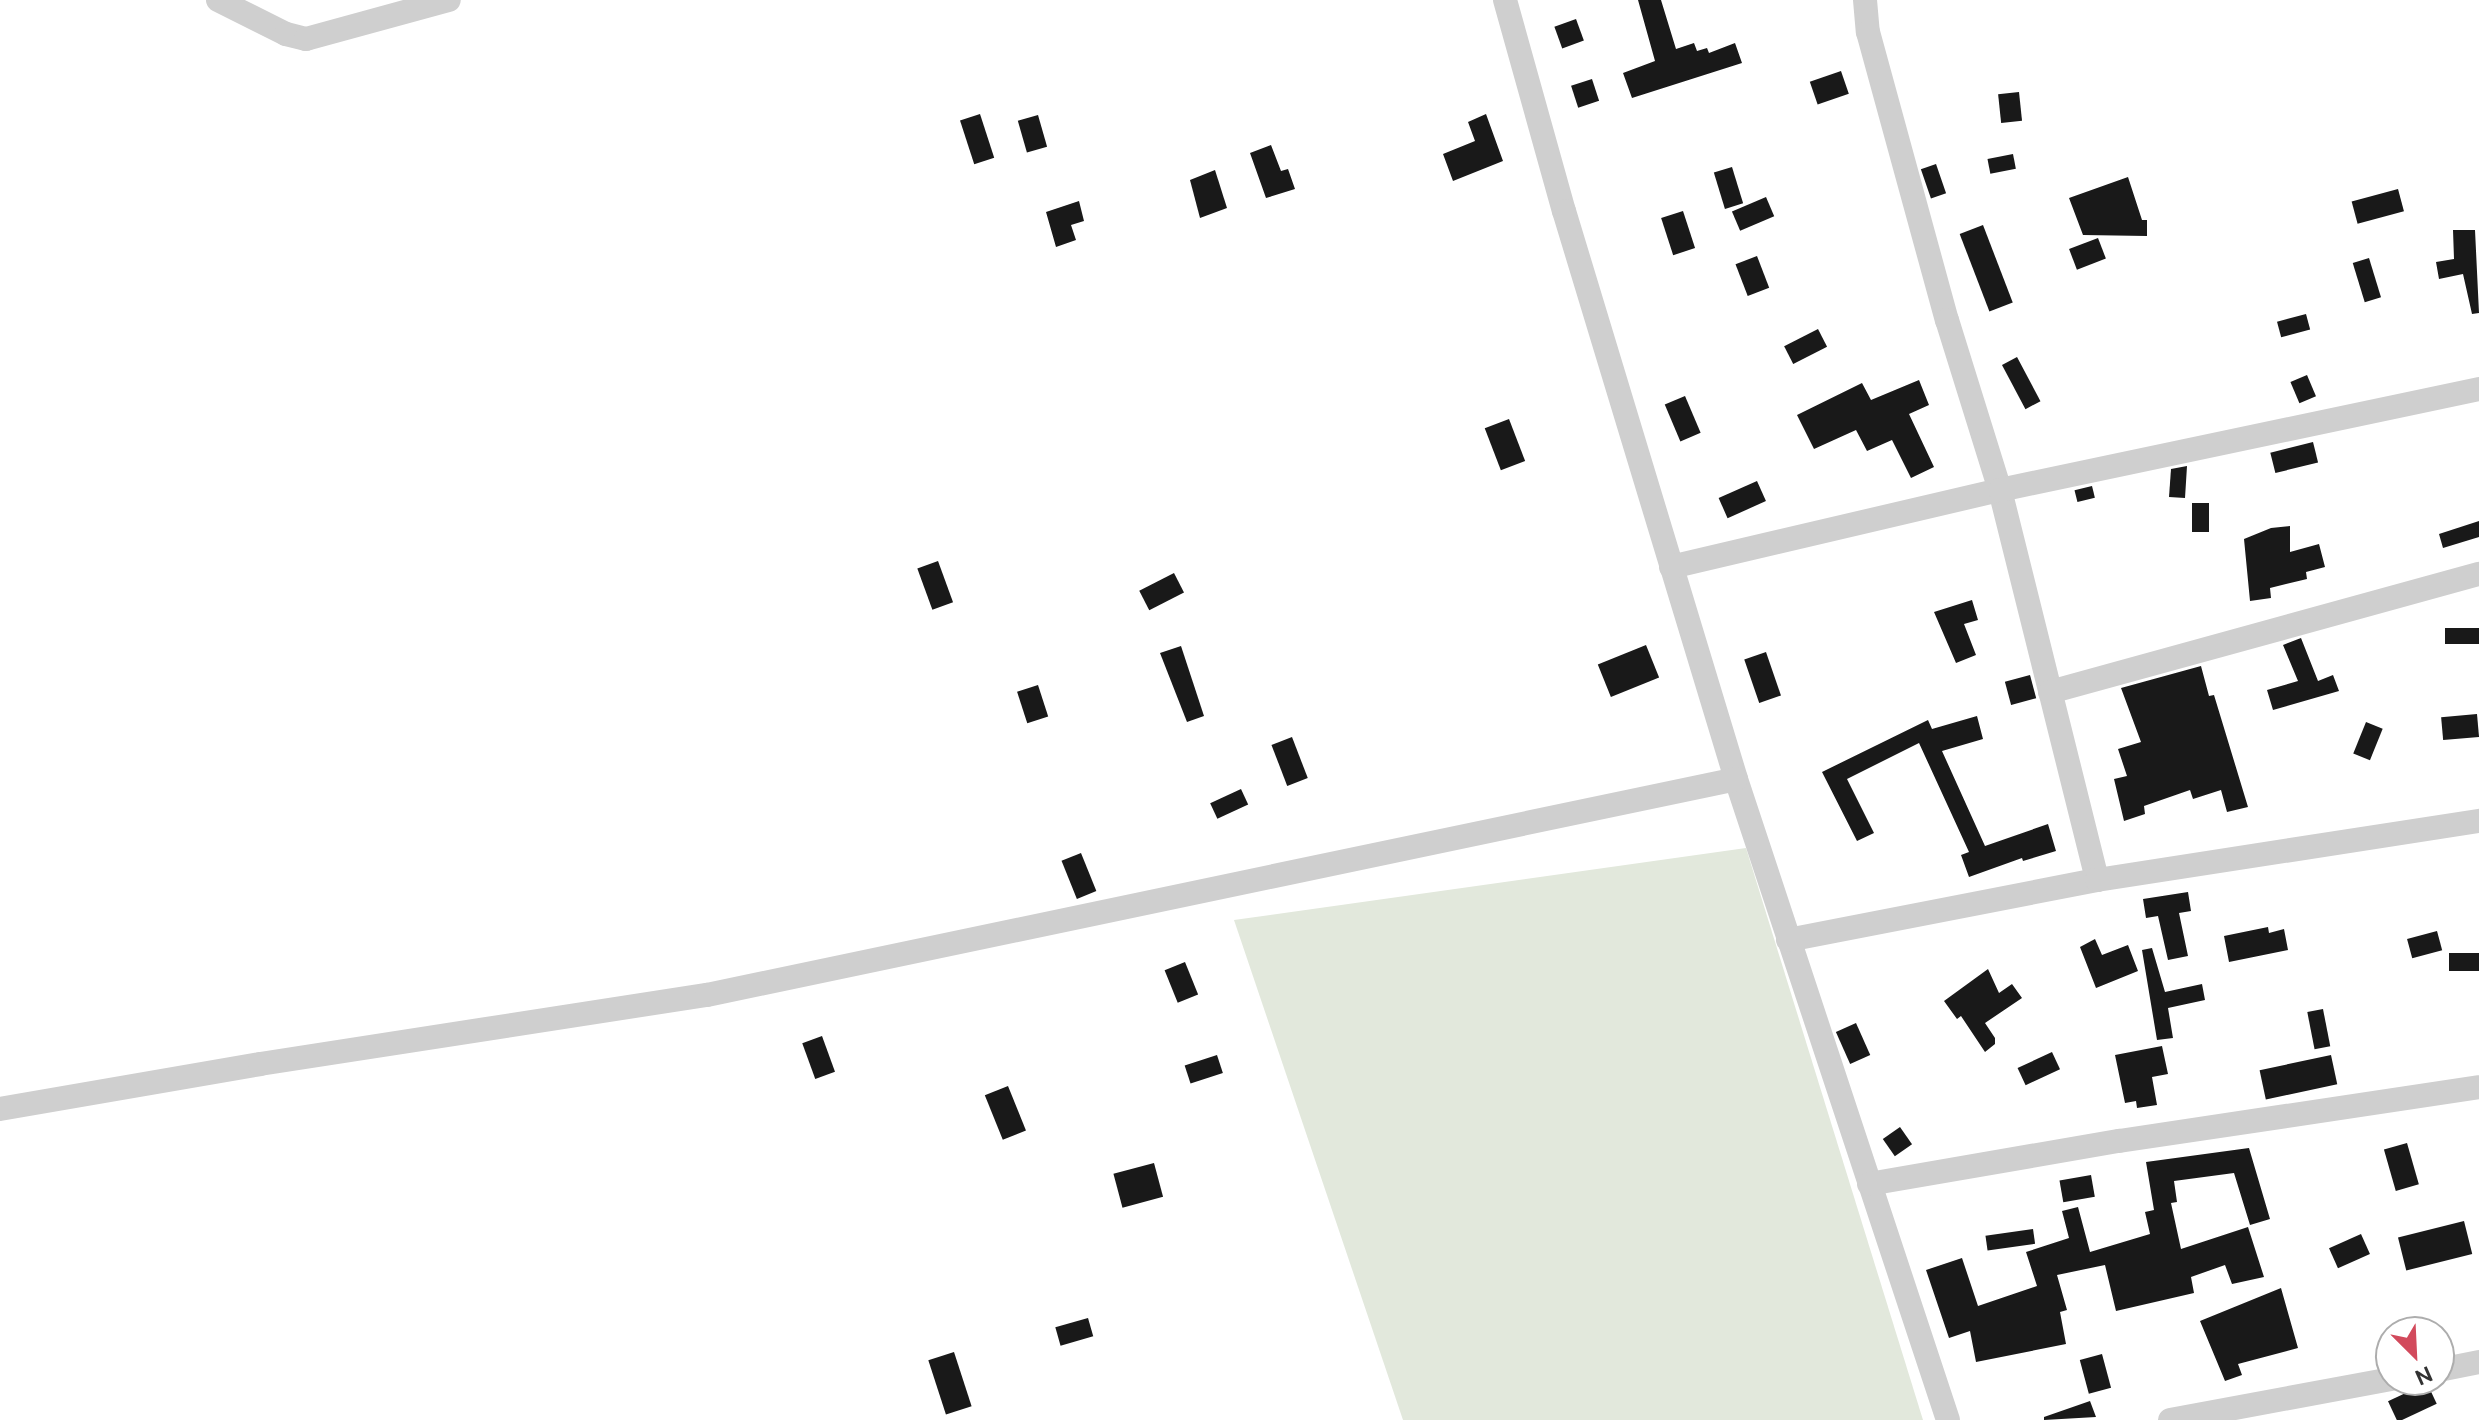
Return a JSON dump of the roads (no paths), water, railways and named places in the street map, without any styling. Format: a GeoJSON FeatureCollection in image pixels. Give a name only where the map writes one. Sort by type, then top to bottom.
{"type":"FeatureCollection","features":[{"type":"Feature","properties":{"kind":"street"},"geometry":{"type":"LineString","coordinates":[[218,0],[286,34],[306,39],[449,0]]}},
{"type":"Feature","properties":{"kind":"street"},"geometry":{"type":"LineString","coordinates":[[1505,0],[1736,779],[1948,1420]]}},
{"type":"Feature","properties":{"kind":"street"},"geometry":{"type":"LineString","coordinates":[[1865,0],[1868,32],[1947,320],[2000,490],[2097,880]]}},
{"type":"Feature","properties":{"kind":"street"},"geometry":{"type":"LineString","coordinates":[[1671,567],[2000,490],[2479,389]]}},
{"type":"Feature","properties":{"kind":"street"},"geometry":{"type":"LineString","coordinates":[[2050,692],[2479,574]]}},
{"type":"Feature","properties":{"kind":"street"},"geometry":{"type":"LineString","coordinates":[[0,1109],[260,1064],[707,995],[1736,779]]}},
{"type":"Feature","properties":{"kind":"street"},"geometry":{"type":"LineString","coordinates":[[1788,940],[2097,880],[2479,821]]}},
{"type":"Feature","properties":{"kind":"street"},"geometry":{"type":"LineString","coordinates":[[1869,1184],[2119,1141],[2479,1087]]}},
{"type":"Feature","properties":{"kind":"street"},"geometry":{"type":"LineString","coordinates":[[2455,1367],[2479,1362]]}},
{"type":"Feature","properties":{"kind":"street"},"geometry":{"type":"LineString","coordinates":[[2170,1420],[2375,1382]]}}]}
